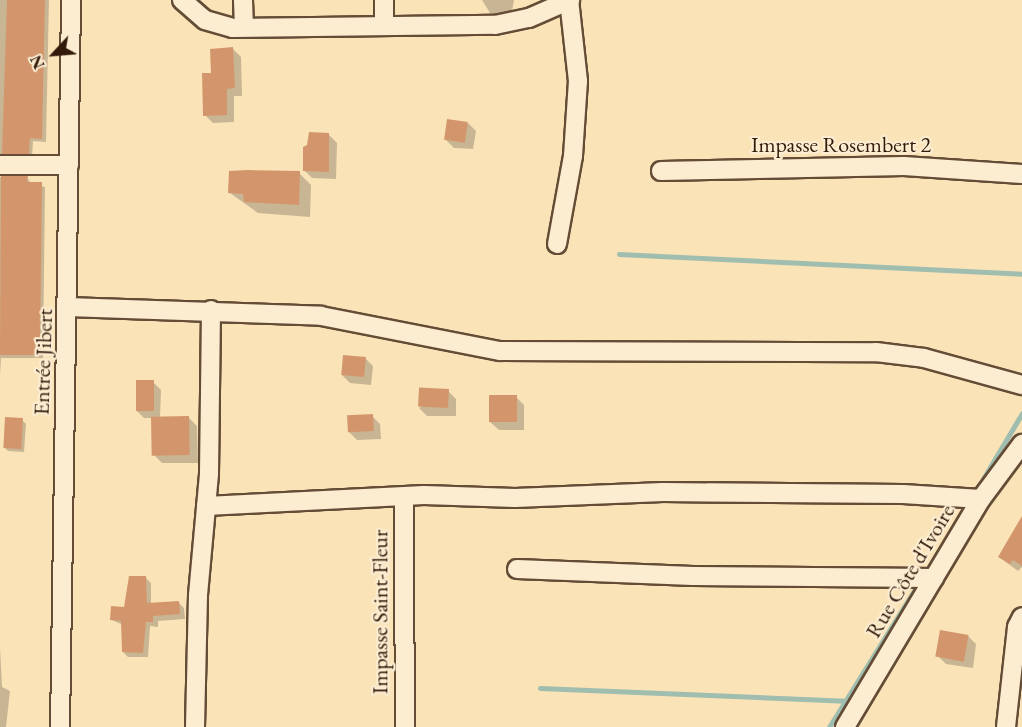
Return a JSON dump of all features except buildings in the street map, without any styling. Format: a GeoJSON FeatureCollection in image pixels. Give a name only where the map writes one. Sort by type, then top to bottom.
{"type":"FeatureCollection","features":[{"type":"Feature","properties":{"kind":"street","name":"Entrée Jibert"},"geometry":{"type":"LineString","coordinates":[[60,727],[61,495],[69,307],[71,0]]}},
{"type":"Feature","properties":{"kind":"street"},"geometry":{"type":"LineString","coordinates":[[182,0],[205,20],[244,27],[384,24],[495,25],[529,18],[569,0],[578,81],[573,156],[557,244]]}},
{"type":"Feature","properties":{"kind":"street"},"geometry":{"type":"LineString","coordinates":[[243,0],[244,27]]}},
{"type":"Feature","properties":{"kind":"street"},"geometry":{"type":"LineString","coordinates":[[384,0],[384,24]]}},
{"type":"Feature","properties":{"kind":"street"},"geometry":{"type":"LineString","coordinates":[[0,165],[69,165]]}},
{"type":"Feature","properties":{"kind":"street","name":"Impasse Rosembert 2"},"geometry":{"type":"LineString","coordinates":[[661,171],[904,166],[1022,174]]}},
{"type":"Feature","properties":{"kind":"street"},"geometry":{"type":"LineString","coordinates":[[69,307],[211,310],[321,316],[500,351],[876,352],[924,358],[1022,385]]}},
{"type":"Feature","properties":{"kind":"street"},"geometry":{"type":"LineString","coordinates":[[195,727],[198,595],[206,506],[211,310]]}},
{"type":"Feature","properties":{"kind":"street","name":"Rue Côte d'Ivoire"},"geometry":{"type":"LineString","coordinates":[[845,727],[981,499],[1022,444]]}},
{"type":"Feature","properties":{"kind":"street"},"geometry":{"type":"LineString","coordinates":[[206,506],[404,497],[515,498],[663,492],[903,494],[981,499]]}},
{"type":"Feature","properties":{"kind":"street","name":"Impasse Saint-Fleur"},"geometry":{"type":"LineString","coordinates":[[404,497],[405,727]]}},
{"type":"Feature","properties":{"kind":"street"},"geometry":{"type":"LineString","coordinates":[[516,569],[693,576],[934,578]]}},
{"type":"Feature","properties":{"kind":"street"},"geometry":{"type":"LineString","coordinates":[[1012,721],[1020,624]]}},
{"type":"Feature","properties":{"kind":"waterway"},"geometry":{"type":"LineString","coordinates":[[619,254],[1022,274]]}},
{"type":"Feature","properties":{"kind":"waterway"},"geometry":{"type":"LineString","coordinates":[[974,494],[1022,413]]}},
{"type":"Feature","properties":{"kind":"waterway"},"geometry":{"type":"LineString","coordinates":[[925,573],[969,502]]}},
{"type":"Feature","properties":{"kind":"waterway"},"geometry":{"type":"LineString","coordinates":[[829,727],[920,581]]}},
{"type":"Feature","properties":{"kind":"waterway"},"geometry":{"type":"LineString","coordinates":[[540,688],[845,701]]}}]}
